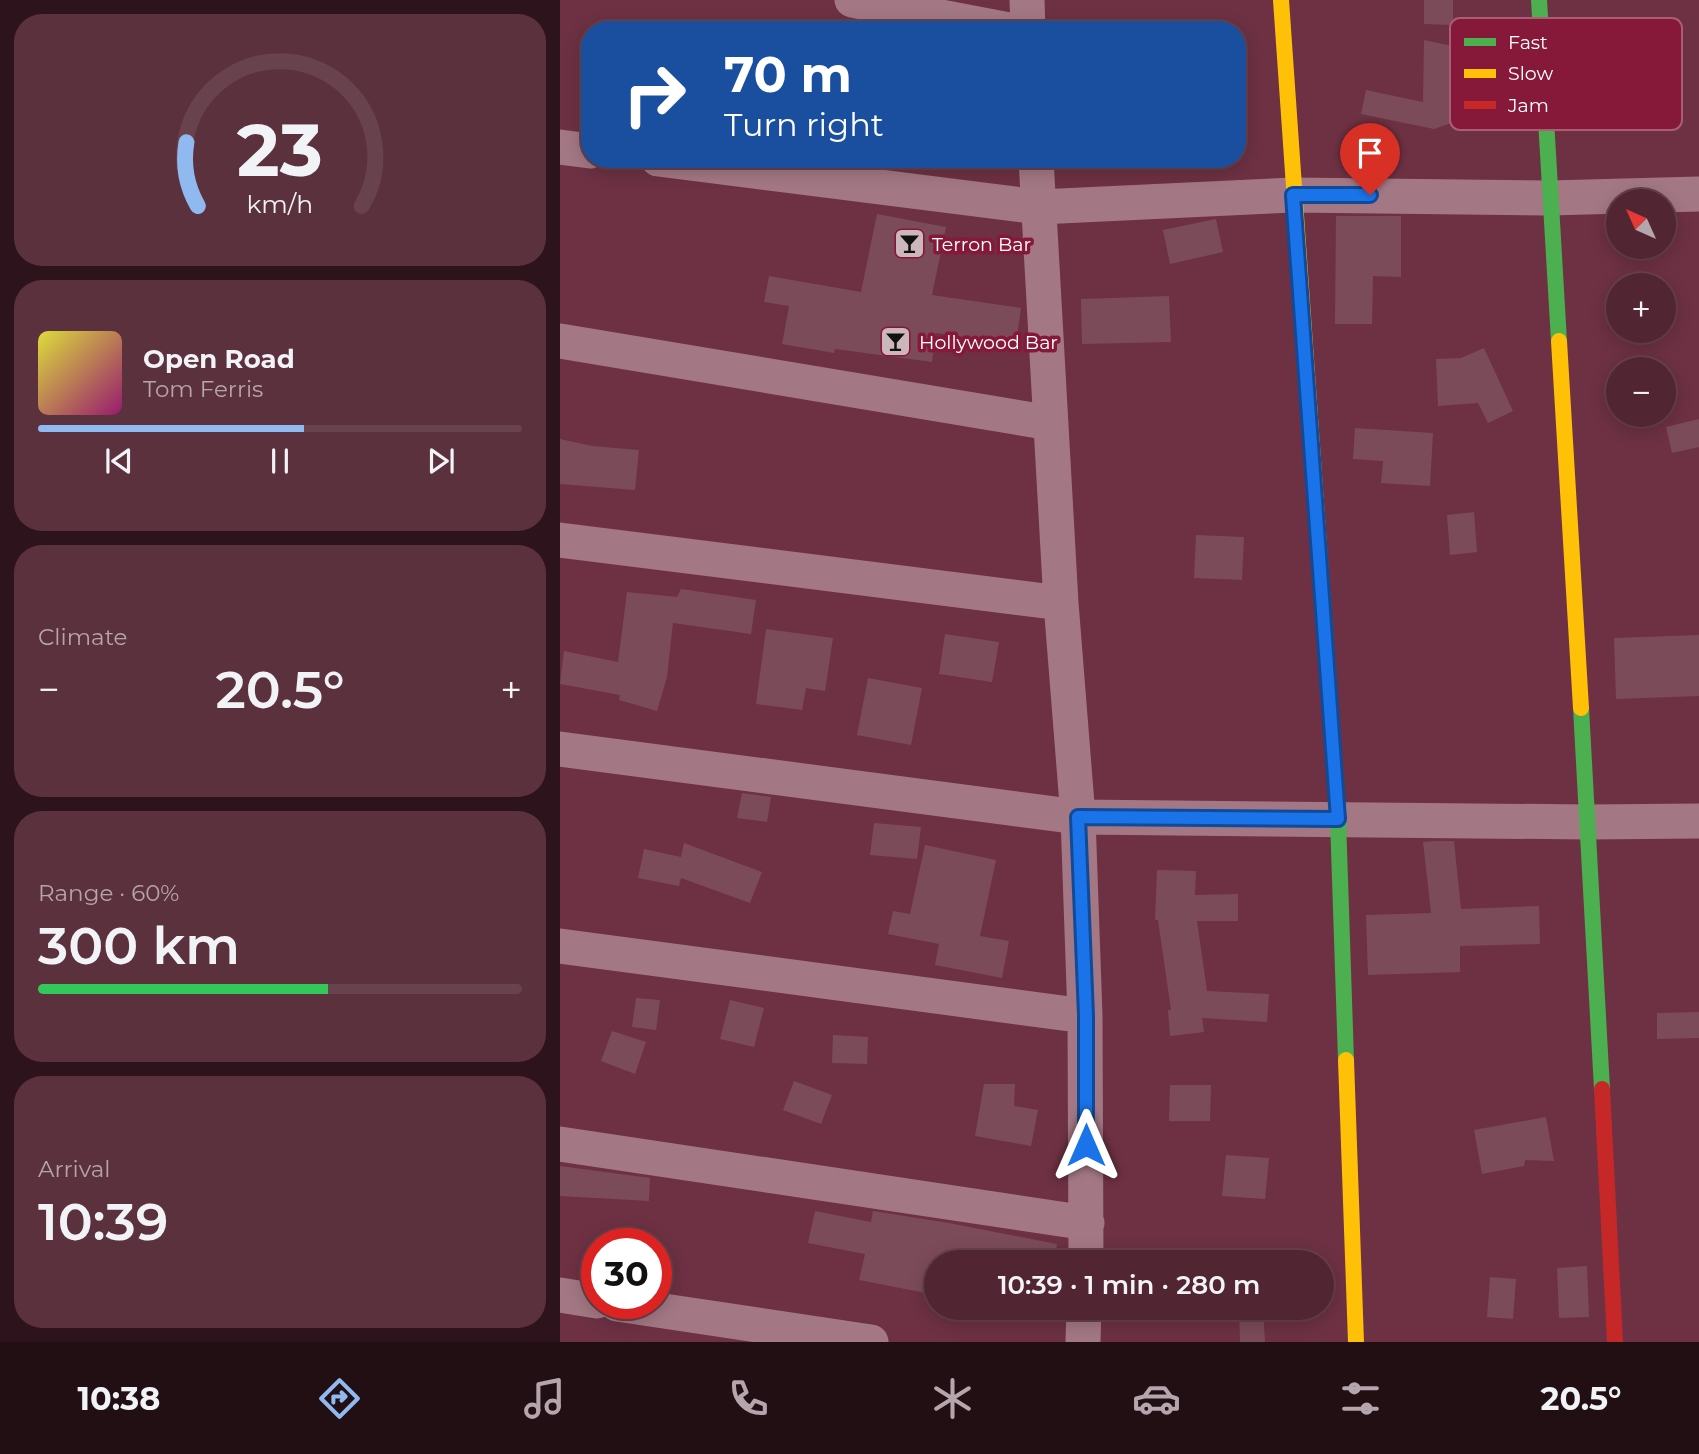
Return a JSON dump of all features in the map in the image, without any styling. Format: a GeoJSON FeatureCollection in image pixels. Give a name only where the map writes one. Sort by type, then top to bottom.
{"type":"FeatureCollection","features":[{"type":"Feature","properties":{"kind":"street"},"geometry":{"type":"LineString","coordinates":[[852,0],[962,21]]}},
{"type":"Feature","properties":{"kind":"street"},"geometry":{"type":"LineString","coordinates":[[1027,0],[1028,21]]}},
{"type":"Feature","properties":{"kind":"street"},"geometry":{"type":"LineString","coordinates":[[1281,0],[1338,819],[1356,1342]]}},
{"type":"Feature","properties":{"kind":"street"},"geometry":{"type":"LineString","coordinates":[[1539,0],[1540,18]]}},
{"type":"Feature","properties":{"kind":"street"},"geometry":{"type":"LineString","coordinates":[[1546,130],[1588,822],[1615,1342]]}},
{"type":"Feature","properties":{"kind":"street"},"geometry":{"type":"LineString","coordinates":[[560,146],[581,150]]}},
{"type":"Feature","properties":{"kind":"street"},"geometry":{"type":"LineString","coordinates":[[729,168],[1039,207],[1293,195],[1550,198],[1699,194]]}},
{"type":"Feature","properties":{"kind":"street"},"geometry":{"type":"LineString","coordinates":[[1037,168],[1061,603],[1078,817],[1086,1016],[1086,1250]]}},
{"type":"Feature","properties":{"kind":"street"},"geometry":{"type":"LineString","coordinates":[[560,341],[1051,423]]}},
{"type":"Feature","properties":{"kind":"street"},"geometry":{"type":"LineString","coordinates":[[560,540],[1061,603]]}},
{"type":"Feature","properties":{"kind":"street"},"geometry":{"type":"LineString","coordinates":[[560,749],[1078,817],[1699,821]]}},
{"type":"Feature","properties":{"kind":"street"},"geometry":{"type":"LineString","coordinates":[[560,946],[1086,1016]]}},
{"type":"Feature","properties":{"kind":"street"},"geometry":{"type":"LineString","coordinates":[[560,1144],[1087,1223]]}},
{"type":"Feature","properties":{"kind":"street"},"geometry":{"type":"LineString","coordinates":[[560,1295],[581,1298]]}},
{"type":"Feature","properties":{"kind":"street"},"geometry":{"type":"LineString","coordinates":[[672,1312],[871,1342]]}},
{"type":"Feature","properties":{"kind":"street"},"geometry":{"type":"LineString","coordinates":[[1083,1342],[1084,1320]]}},
{"type":"Feature","properties":{"kind":"building"},"geometry":{"type":"Polygon","coordinates":[[[1424,0],[1453,0],[1453,18],[1450,18],[1450,25],[1424,24],[1424,0]]]}},
{"type":"Feature","properties":{"kind":"building"},"geometry":{"type":"Polygon","coordinates":[[[1424,40],[1450,46],[1450,123],[1434,129],[1361,114],[1366,90],[1423,102],[1424,40]]]}},
{"type":"Feature","properties":{"kind":"building"},"geometry":{"type":"Polygon","coordinates":[[[877,214],[946,227],[932,295],[1021,308],[1016,344],[936,333],[932,362],[835,349],[834,353],[782,344],[789,306],[764,302],[769,276],[861,292],[877,214]]]}},
{"type":"Feature","properties":{"kind":"building"},"geometry":{"type":"Polygon","coordinates":[[[1336,216],[1401,216],[1401,277],[1373,276],[1372,324],[1335,324],[1336,216]]]}},
{"type":"Feature","properties":{"kind":"building"},"geometry":{"type":"Polygon","coordinates":[[[1216,219],[1223,252],[1170,264],[1163,230],[1216,219]]]}},
{"type":"Feature","properties":{"kind":"building"},"geometry":{"type":"Polygon","coordinates":[[[1169,296],[1171,342],[1082,344],[1081,299],[1169,296]]]}},
{"type":"Feature","properties":{"kind":"building"},"geometry":{"type":"Polygon","coordinates":[[[1484,348],[1513,411],[1488,423],[1478,403],[1438,406],[1436,359],[1461,358],[1484,348]]]}},
{"type":"Feature","properties":{"kind":"building"},"geometry":{"type":"Polygon","coordinates":[[[1699,419],[1699,447],[1672,453],[1666,427],[1676,427],[1676,425],[1699,419]]]}},
{"type":"Feature","properties":{"kind":"building"},"geometry":{"type":"Polygon","coordinates":[[[1355,428],[1433,433],[1430,486],[1381,483],[1383,461],[1353,459],[1355,428]]]}},
{"type":"Feature","properties":{"kind":"building"},"geometry":{"type":"Polygon","coordinates":[[[560,439],[592,446],[639,450],[635,490],[560,484],[560,439]]]}},
{"type":"Feature","properties":{"kind":"building"},"geometry":{"type":"Polygon","coordinates":[[[1474,512],[1477,552],[1450,555],[1447,515],[1474,512]]]}},
{"type":"Feature","properties":{"kind":"building"},"geometry":{"type":"Polygon","coordinates":[[[1196,535],[1244,537],[1242,580],[1194,578],[1196,535]]]}},
{"type":"Feature","properties":{"kind":"building"},"geometry":{"type":"Polygon","coordinates":[[[681,589],[756,600],[751,634],[673,623],[667,677],[657,711],[619,700],[620,695],[560,684],[564,651],[618,662],[627,592],[677,597],[681,589]]]}},
{"type":"Feature","properties":{"kind":"building"},"geometry":{"type":"Polygon","coordinates":[[[766,629],[833,638],[825,691],[806,688],[802,710],[756,704],[766,629]]]}},
{"type":"Feature","properties":{"kind":"building"},"geometry":{"type":"Polygon","coordinates":[[[945,634],[999,642],[992,682],[939,674],[945,634]]]}},
{"type":"Feature","properties":{"kind":"building"},"geometry":{"type":"Polygon","coordinates":[[[1699,635],[1699,696],[1616,699],[1614,638],[1699,635]]]}},
{"type":"Feature","properties":{"kind":"building"},"geometry":{"type":"Polygon","coordinates":[[[868,678],[922,688],[911,745],[857,735],[868,678]]]}},
{"type":"Feature","properties":{"kind":"building"},"geometry":{"type":"Polygon","coordinates":[[[742,793],[771,797],[767,822],[737,818],[742,793]]]}},
{"type":"Feature","properties":{"kind":"building"},"geometry":{"type":"Polygon","coordinates":[[[874,823],[921,827],[917,859],[870,855],[874,823]]]}},
{"type":"Feature","properties":{"kind":"building"},"geometry":{"type":"Polygon","coordinates":[[[1454,841],[1461,909],[1539,906],[1540,944],[1460,946],[1460,972],[1368,975],[1366,915],[1431,913],[1423,842],[1454,841]]]}},
{"type":"Feature","properties":{"kind":"building"},"geometry":{"type":"Polygon","coordinates":[[[684,843],[762,872],[750,903],[681,878],[679,886],[638,878],[644,849],[681,857],[684,843]]]}},
{"type":"Feature","properties":{"kind":"building"},"geometry":{"type":"Polygon","coordinates":[[[925,845],[996,860],[980,936],[1009,941],[1002,978],[935,965],[939,944],[888,934],[893,911],[910,914],[925,845]]]}},
{"type":"Feature","properties":{"kind":"building"},"geometry":{"type":"Polygon","coordinates":[[[1157,870],[1196,871],[1195,895],[1238,894],[1238,921],[1197,921],[1207,991],[1269,994],[1267,1022],[1202,1018],[1204,1032],[1170,1036],[1168,1010],[1171,1010],[1158,920],[1155,920],[1157,870]]]}},
{"type":"Feature","properties":{"kind":"building"},"geometry":{"type":"Polygon","coordinates":[[[636,998],[660,1000],[656,1030],[632,1027],[636,998]]]}},
{"type":"Feature","properties":{"kind":"building"},"geometry":{"type":"Polygon","coordinates":[[[730,1000],[764,1008],[754,1047],[720,1039],[730,1000]]]}},
{"type":"Feature","properties":{"kind":"building"},"geometry":{"type":"Polygon","coordinates":[[[1699,1012],[1699,1038],[1657,1039],[1657,1013],[1699,1012]]]}},
{"type":"Feature","properties":{"kind":"building"},"geometry":{"type":"Polygon","coordinates":[[[612,1031],[646,1042],[635,1074],[601,1061],[612,1031]]]}},
{"type":"Feature","properties":{"kind":"building"},"geometry":{"type":"Polygon","coordinates":[[[833,1035],[868,1037],[867,1064],[832,1063],[833,1035]]]}},
{"type":"Feature","properties":{"kind":"building"},"geometry":{"type":"Polygon","coordinates":[[[794,1081],[832,1095],[821,1124],[783,1110],[794,1081]]]}},
{"type":"Feature","properties":{"kind":"building"},"geometry":{"type":"Polygon","coordinates":[[[984,1084],[1015,1084],[1014,1106],[1038,1110],[1031,1146],[975,1136],[984,1084]]]}},
{"type":"Feature","properties":{"kind":"building"},"geometry":{"type":"Polygon","coordinates":[[[1170,1085],[1211,1085],[1210,1121],[1169,1121],[1170,1085]]]}},
{"type":"Feature","properties":{"kind":"building"},"geometry":{"type":"Polygon","coordinates":[[[1546,1117],[1554,1161],[1525,1160],[1524,1166],[1482,1174],[1474,1130],[1546,1117]]]}},
{"type":"Feature","properties":{"kind":"building"},"geometry":{"type":"Polygon","coordinates":[[[1226,1155],[1269,1158],[1265,1199],[1222,1196],[1226,1155]]]}},
{"type":"Feature","properties":{"kind":"building"},"geometry":{"type":"Polygon","coordinates":[[[560,1166],[650,1178],[649,1201],[560,1196],[560,1166]]]}},
{"type":"Feature","properties":{"kind":"building"},"geometry":{"type":"Polygon","coordinates":[[[815,1211],[871,1222],[873,1211],[1057,1244],[1056,1250],[924,1250],[924,1293],[859,1280],[865,1254],[808,1243],[815,1211]]]}},
{"type":"Feature","properties":{"kind":"building"},"geometry":{"type":"Polygon","coordinates":[[[1587,1266],[1589,1317],[1559,1318],[1557,1268],[1587,1266]]]}},
{"type":"Feature","properties":{"kind":"building"},"geometry":{"type":"Polygon","coordinates":[[[1490,1277],[1516,1279],[1513,1319],[1487,1317],[1490,1277]]]}},
{"type":"Feature","properties":{"kind":"building"},"geometry":{"type":"Polygon","coordinates":[[[1239,1320],[1264,1320],[1265,1342],[1240,1342],[1239,1320]]]}},
{"type":"Feature","properties":{"kind":"traffic: fast"},"geometry":{"type":"LineString","coordinates":[[1539,0],[1540,18]]}},
{"type":"Feature","properties":{"kind":"traffic: fast"},"geometry":{"type":"LineString","coordinates":[[1547,130],[1559,341]]}},
{"type":"Feature","properties":{"kind":"traffic: fast"},"geometry":{"type":"LineString","coordinates":[[1319,546],[1338,819],[1346,1060]]}},
{"type":"Feature","properties":{"kind":"traffic: fast"},"geometry":{"type":"LineString","coordinates":[[1581,708],[1602,1089]]}},
{"type":"Feature","properties":{"kind":"traffic: slow"},"geometry":{"type":"LineString","coordinates":[[1281,0],[1319,546]]}},
{"type":"Feature","properties":{"kind":"traffic: slow"},"geometry":{"type":"LineString","coordinates":[[1559,341],[1581,708]]}},
{"type":"Feature","properties":{"kind":"traffic: slow"},"geometry":{"type":"LineString","coordinates":[[1346,1060],[1356,1342]]}},
{"type":"Feature","properties":{"kind":"traffic: jam"},"geometry":{"type":"LineString","coordinates":[[1602,1089],[1615,1342]]}},
{"type":"Feature","properties":{"kind":"place","name":"Terron Bar"},"geometry":{"type":"Point","coordinates":[909,244]}},
{"type":"Feature","properties":{"kind":"place","name":"Hollywood Bar"},"geometry":{"type":"Point","coordinates":[896,342]}},
{"type":"Feature","properties":{"kind":"route"},"geometry":{"type":"LineString","coordinates":[[1086,1145],[1086,1016],[1078,817],[1338,819],[1293,195],[1370,195]]}}]}
